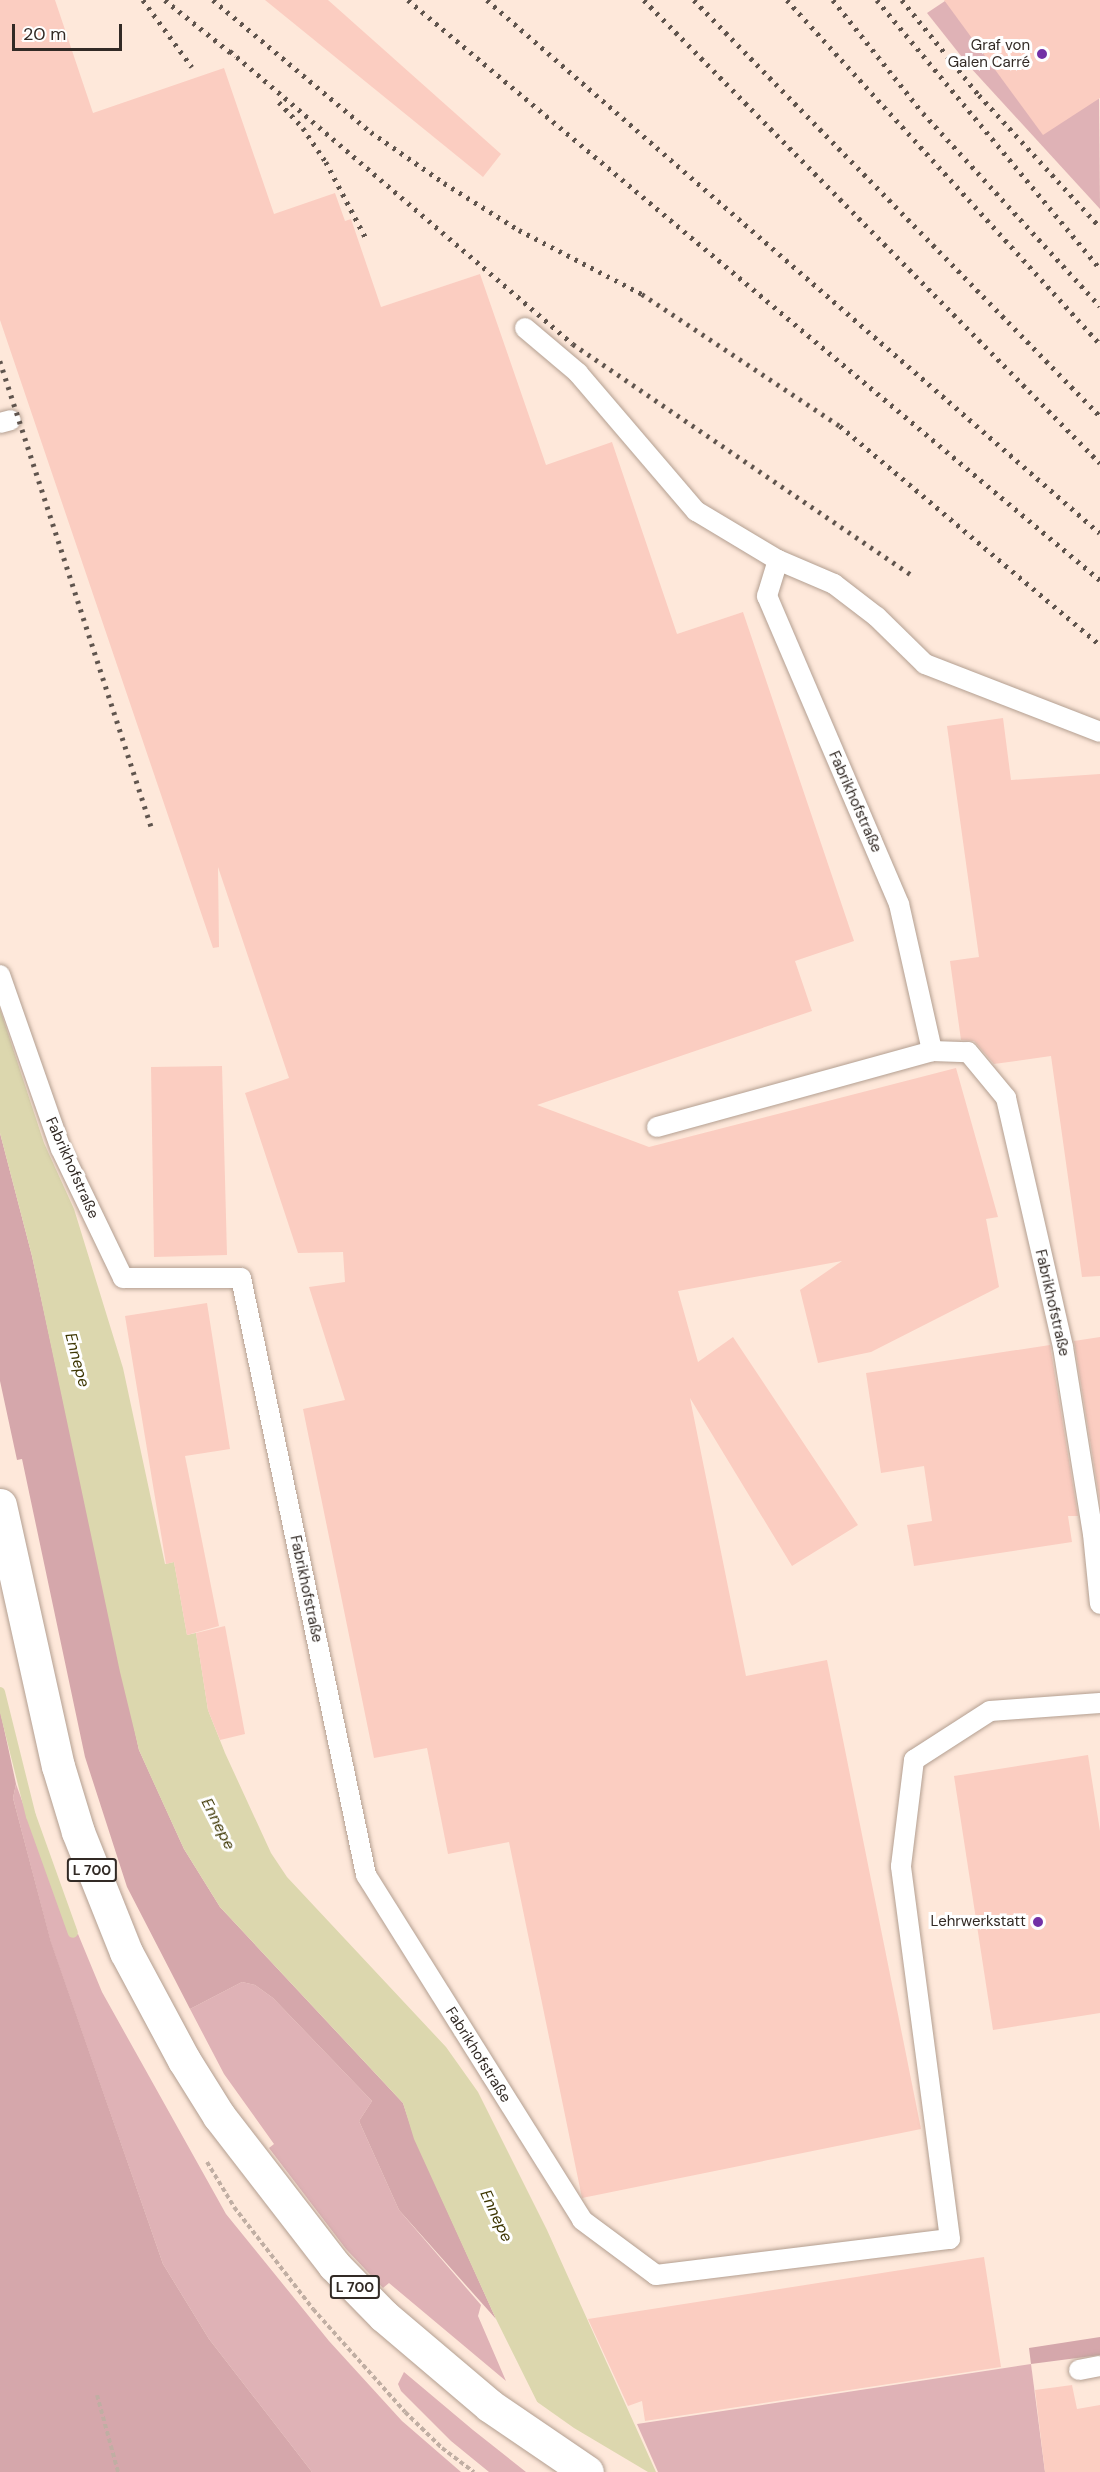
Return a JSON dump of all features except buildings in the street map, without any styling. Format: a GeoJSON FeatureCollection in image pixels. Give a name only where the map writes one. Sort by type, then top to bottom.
{"type":"FeatureCollection","features":[{"type":"Feature","properties":{"kind":"main road","name":"L 700"},"geometry":{"type":"LineString","coordinates":[[0,1505],[58,1766],[78,1832],[122,1942],[153,2005],[219,2116],[303,2227],[384,2316],[490,2406],[587,2472]]}},
{"type":"Feature","properties":{"kind":"lane"},"geometry":{"type":"LineString","coordinates":[[525,328],[578,373],[696,511],[778,560],[834,584],[877,617],[925,664],[1100,732]]}},
{"type":"Feature","properties":{"kind":"lane","name":"Fabrikhofstraße"},"geometry":{"type":"LineString","coordinates":[[778,560],[768,596],[899,904],[932,1051]]}},
{"type":"Feature","properties":{"kind":"lane","name":"Fabrikhofstraße"},"geometry":{"type":"LineString","coordinates":[[0,975],[61,1149],[123,1278],[241,1278],[366,1875],[582,2220],[656,2276],[950,2239],[901,1866],[914,1760],[990,1711],[1100,1703]]}},
{"type":"Feature","properties":{"kind":"lane","name":"Fabrikhofstraße"},"geometry":{"type":"LineString","coordinates":[[657,1127],[932,1051],[968,1052],[1006,1098],[1063,1347],[1093,1534],[1100,1604]]}},
{"type":"Feature","properties":{"kind":"lane"},"geometry":{"type":"LineString","coordinates":[[1079,2370],[1100,2366]]}},
{"type":"Feature","properties":{"kind":"path"},"geometry":{"type":"LineString","coordinates":[[213,2179],[314,2309],[405,2412],[442,2448],[474,2472]]}},
{"type":"Feature","properties":{"kind":"path"},"geometry":{"type":"LineString","coordinates":[[97,2395],[118,2472]]}},
{"type":"Feature","properties":{"kind":"shaded area"},"geometry":{"type":"Polygon","coordinates":[[[945,1],[1099,99],[1100,209],[969,66],[927,13],[945,1]]]}},
{"type":"Feature","properties":{"kind":"shaded area"},"geometry":{"type":"Polygon","coordinates":[[[0,1133],[32,1256],[139,1750],[184,1849],[220,1907],[403,2103],[415,2139],[496,2319],[399,2210],[359,2121],[372,2101],[273,1998],[255,1985],[242,1982],[190,2009],[127,1887],[85,1757],[22,1459],[17,1460],[0,1381],[0,1133]]]}},
{"type":"Feature","properties":{"kind":"shaded area"},"geometry":{"type":"Polygon","coordinates":[[[0,1710],[16,1784],[13,1798],[51,1942],[163,2264],[209,2339],[312,2472],[0,2472],[0,1710]]]}},
{"type":"Feature","properties":{"kind":"shaded area"},"geometry":{"type":"Polygon","coordinates":[[[16,1784],[71,1937],[78,1934],[102,1992],[226,2214],[329,2341],[402,2421],[461,2472],[312,2472],[209,2339],[163,2264],[51,1943],[13,1798],[16,1784]]]}},
{"type":"Feature","properties":{"kind":"shaded area"},"geometry":{"type":"Polygon","coordinates":[[[242,1982],[255,1985],[273,1998],[372,2101],[359,2121],[399,2210],[481,2305],[478,2316],[506,2381],[389,2283],[383,2288],[346,2249],[269,2148],[274,2144],[224,2074],[190,2009],[242,1982]]]}},
{"type":"Feature","properties":{"kind":"shaded area"},"geometry":{"type":"Polygon","coordinates":[[[1100,2337],[1100,2355],[1031,2364],[1029,2348],[1100,2337]]]}},
{"type":"Feature","properties":{"kind":"shaded area"},"geometry":{"type":"Polygon","coordinates":[[[1031,2364],[1045,2472],[658,2472],[637,2424],[1031,2364]]]}},
{"type":"Feature","properties":{"kind":"shaded area"},"geometry":{"type":"Polygon","coordinates":[[[404,2372],[526,2472],[489,2472],[451,2441],[401,2391],[398,2384],[404,2372]]]}},
{"type":"Feature","properties":{"kind":"water","name":"Ennepe"},"geometry":{"type":"Polygon","coordinates":[[[0,1009],[44,1143],[74,1209],[123,1368],[165,1564],[174,1562],[187,1635],[196,1633],[208,1710],[225,1753],[271,1853],[287,1877],[446,2047],[478,2092],[547,2230],[656,2472],[572,2472],[496,2319],[414,2139],[403,2103],[220,1907],[184,1849],[152,1779],[139,1750],[120,1672],[32,1256],[0,1133],[0,1009]]]}},
{"type":"Feature","properties":{"kind":"pier"},"geometry":{"type":"Polygon","coordinates":[[[533,2399],[574,2428],[648,2472],[569,2472],[533,2399]]]}},
{"type":"Feature","properties":{"kind":"waterway"},"geometry":{"type":"LineString","coordinates":[[0,1692],[31,1816],[73,1933]]}},
{"type":"Feature","properties":{"kind":"railway"},"geometry":{"type":"LineString","coordinates":[[143,0],[192,67]]}},
{"type":"Feature","properties":{"kind":"railway"},"geometry":{"type":"LineString","coordinates":[[165,0],[235,56]]}},
{"type":"Feature","properties":{"kind":"railway"},"geometry":{"type":"LineString","coordinates":[[213,0],[371,132],[444,183],[519,230],[642,294],[840,426],[1100,645]]}},
{"type":"Feature","properties":{"kind":"railway"},"geometry":{"type":"LineString","coordinates":[[408,0],[1100,580]]}},
{"type":"Feature","properties":{"kind":"railway"},"geometry":{"type":"LineString","coordinates":[[487,0],[1100,533]]}},
{"type":"Feature","properties":{"kind":"railway"},"geometry":{"type":"LineString","coordinates":[[644,0],[1100,463]]}},
{"type":"Feature","properties":{"kind":"railway"},"geometry":{"type":"LineString","coordinates":[[694,0],[1100,416]]}},
{"type":"Feature","properties":{"kind":"railway"},"geometry":{"type":"LineString","coordinates":[[787,0],[1100,344]]}},
{"type":"Feature","properties":{"kind":"railway"},"geometry":{"type":"LineString","coordinates":[[833,0],[923,113],[1100,306]]}},
{"type":"Feature","properties":{"kind":"railway"},"geometry":{"type":"LineString","coordinates":[[877,0],[1100,269]]}},
{"type":"Feature","properties":{"kind":"railway"},"geometry":{"type":"LineString","coordinates":[[902,0],[979,95],[1100,227]]}},
{"type":"Feature","properties":{"kind":"railway"},"geometry":{"type":"LineString","coordinates":[[230,51],[573,344],[912,575]]}},
{"type":"Feature","properties":{"kind":"railway"},"geometry":{"type":"LineString","coordinates":[[279,102],[303,128],[326,162],[367,240]]}},
{"type":"Feature","properties":{"kind":"railway"},"geometry":{"type":"LineString","coordinates":[[0,361],[152,830]]}},
{"type":"Feature","properties":{"kind":"place","name":"Graf von Galen Carré"},"geometry":{"type":"Point","coordinates":[1042,54]}},
{"type":"Feature","properties":{"kind":"place","name":"Lehrwerkstatt"},"geometry":{"type":"Point","coordinates":[1038,1922]}}]}
